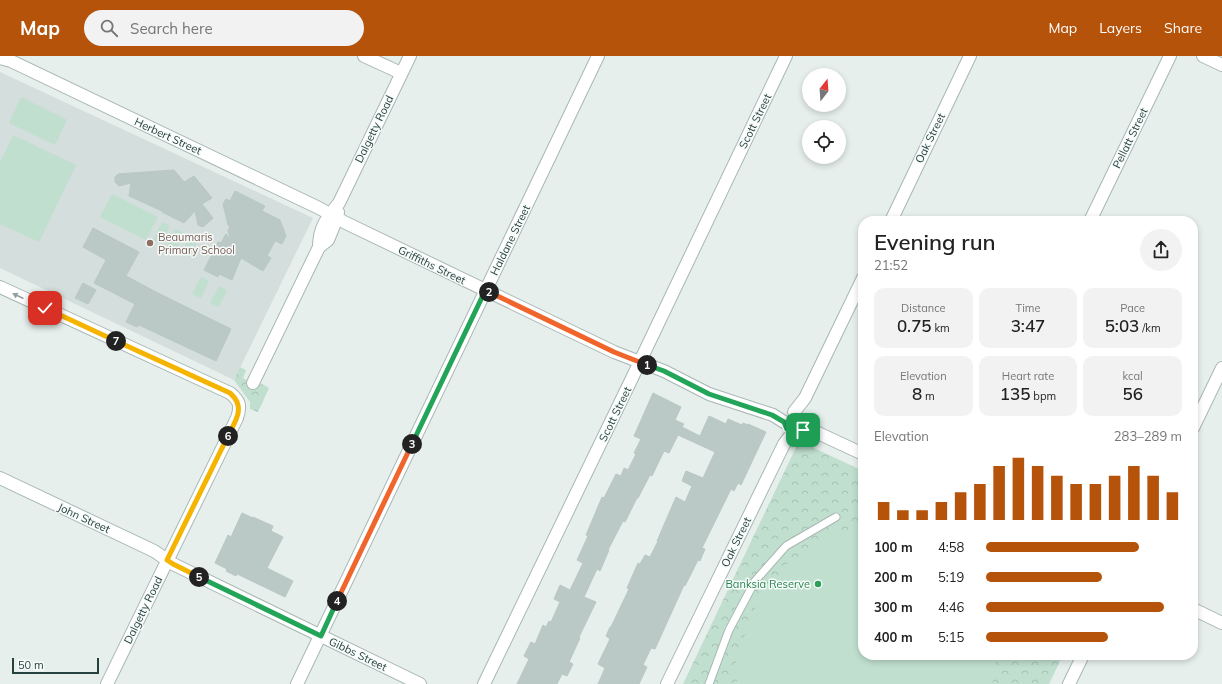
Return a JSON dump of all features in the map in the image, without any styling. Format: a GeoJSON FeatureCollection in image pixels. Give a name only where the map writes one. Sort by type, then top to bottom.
{"type":"FeatureCollection","features":[{"type":"Feature","properties":{"kind":"street"},"geometry":{"type":"LineString","coordinates":[[364,56],[401,73]]}},
{"type":"Feature","properties":{"kind":"street","name":"Dalgetty Road"},"geometry":{"type":"LineString","coordinates":[[253,383],[319,247],[319,235],[327,217],[334,216],[410,56]]}},
{"type":"Feature","properties":{"kind":"street","name":"Haldane Street"},"geometry":{"type":"LineString","coordinates":[[297,684],[598,56]]}},
{"type":"Feature","properties":{"kind":"street","name":"Scott Street"},"geometry":{"type":"LineString","coordinates":[[484,684],[786,56]]}},
{"type":"Feature","properties":{"kind":"street","name":"Oak Street"},"geometry":{"type":"LineString","coordinates":[[893,216],[970,56]]}},
{"type":"Feature","properties":{"kind":"street","name":"Pellatt Street"},"geometry":{"type":"LineString","coordinates":[[1092,216],[1170,56]]}},
{"type":"Feature","properties":{"kind":"street"},"geometry":{"type":"LineString","coordinates":[[1204,56],[1222,65]]}},
{"type":"Feature","properties":{"kind":"street","name":"Herbert Street"},"geometry":{"type":"LineString","coordinates":[[0,58],[11,61],[334,216]]}},
{"type":"Feature","properties":{"kind":"street","name":"Griffiths Street"},"geometry":{"type":"LineString","coordinates":[[334,216],[485,291],[614,352],[664,371],[709,394],[794,422],[858,452]]}},
{"type":"Feature","properties":{"kind":"street","name":"Dalgetty Road"},"geometry":{"type":"LineString","coordinates":[[0,287],[230,393],[239,405],[237,418],[107,684]]}},
{"type":"Feature","properties":{"kind":"street","name":"Oak Street"},"geometry":{"type":"LineString","coordinates":[[667,684],[858,288]]}},
{"type":"Feature","properties":{"kind":"street"},"geometry":{"type":"LineString","coordinates":[[1198,418],[1222,368]]}},
{"type":"Feature","properties":{"kind":"street","name":"John Street"},"geometry":{"type":"LineString","coordinates":[[0,478],[154,551],[167,560]]}},
{"type":"Feature","properties":{"kind":"street","name":"Gibbs Street"},"geometry":{"type":"LineString","coordinates":[[167,560],[420,684]]}},
{"type":"Feature","properties":{"kind":"street"},"geometry":{"type":"LineString","coordinates":[[1198,611],[1222,623]]}},
{"type":"Feature","properties":{"kind":"street"},"geometry":{"type":"LineString","coordinates":[[1069,684],[1081,660]]}},
{"type":"Feature","properties":{"kind":"lane"},"geometry":{"type":"LineString","coordinates":[[709,684],[729,630],[755,581],[786,546],[836,517]]}},
{"type":"Feature","properties":{"kind":"shaded area","name":"Beaumaris Primary School"},"geometry":{"type":"Polygon","coordinates":[[[0,72],[313,218],[234,380],[0,268],[0,72]]]}},
{"type":"Feature","properties":{"kind":"green space"},"geometry":{"type":"Polygon","coordinates":[[[21,97],[67,120],[55,145],[9,123],[21,97]]]}},
{"type":"Feature","properties":{"kind":"green space"},"geometry":{"type":"Polygon","coordinates":[[[13,135],[76,165],[39,242],[0,224],[0,163],[13,135]]]}},
{"type":"Feature","properties":{"kind":"green space"},"geometry":{"type":"Polygon","coordinates":[[[112,194],[158,217],[146,240],[100,217],[112,194]]]}},
{"type":"Feature","properties":{"kind":"green space"},"geometry":{"type":"Polygon","coordinates":[[[162,222],[170,226],[162,244],[153,240],[162,222]]]}},
{"type":"Feature","properties":{"kind":"green space"},"geometry":{"type":"Polygon","coordinates":[[[175,229],[184,233],[176,250],[167,246],[175,229]]]}},
{"type":"Feature","properties":{"kind":"green space"},"geometry":{"type":"Polygon","coordinates":[[[190,236],[198,240],[190,257],[181,253],[190,236]]]}},
{"type":"Feature","properties":{"kind":"green space"},"geometry":{"type":"Polygon","coordinates":[[[201,277],[209,281],[201,298],[192,294],[201,277]]]}},
{"type":"Feature","properties":{"kind":"green space"},"geometry":{"type":"Polygon","coordinates":[[[219,286],[227,290],[219,307],[210,303],[219,286]]]}},
{"type":"Feature","properties":{"kind":"green space"},"geometry":{"type":"Polygon","coordinates":[[[240,367],[246,370],[243,378],[252,383],[260,383],[269,388],[258,412],[250,409],[250,402],[234,380],[240,367]]]}},
{"type":"Feature","properties":{"kind":"green space","name":"Banksia Reserve"},"geometry":{"type":"Polygon","coordinates":[[[799,441],[858,469],[858,660],[1061,660],[1049,684],[683,684],[799,441]]]}},
{"type":"Feature","properties":{"kind":"green space","name":"Banksia Reserve"},"geometry":{"type":"Polygon","coordinates":[[[858,529],[858,660],[996,660],[995,673],[992,684],[737,684],[736,658],[756,606],[789,562],[834,534],[858,529]]]}},
{"type":"Feature","properties":{"kind":"building"},"geometry":{"type":"Polygon","coordinates":[[[174,170],[184,182],[194,176],[212,198],[202,204],[213,218],[203,227],[198,225],[195,211],[184,223],[129,196],[131,183],[119,186],[115,182],[115,177],[118,174],[174,170]]]}},
{"type":"Feature","properties":{"kind":"building"},"geometry":{"type":"Polygon","coordinates":[[[235,191],[265,206],[262,211],[280,220],[286,236],[282,244],[275,241],[267,256],[271,258],[263,271],[241,258],[232,280],[219,274],[218,277],[204,270],[218,242],[221,243],[226,234],[230,239],[228,230],[230,227],[228,225],[223,204],[226,199],[230,201],[235,191]]]}},
{"type":"Feature","properties":{"kind":"building"},"geometry":{"type":"Polygon","coordinates":[[[93,228],[139,252],[126,276],[231,329],[216,361],[139,325],[137,327],[126,322],[135,304],[94,283],[106,260],[83,247],[93,228]]]}},
{"type":"Feature","properties":{"kind":"building"},"geometry":{"type":"Polygon","coordinates":[[[83,283],[96,290],[88,304],[75,298],[83,283]]]}},
{"type":"Feature","properties":{"kind":"building"},"geometry":{"type":"Polygon","coordinates":[[[653,393],[681,407],[675,420],[684,424],[682,427],[700,436],[709,416],[726,424],[728,419],[742,425],[743,423],[748,424],[766,432],[741,485],[738,483],[734,491],[731,489],[702,548],[705,549],[700,561],[698,560],[685,586],[684,585],[655,649],[651,648],[643,665],[647,667],[639,684],[598,684],[605,668],[598,664],[610,639],[606,636],[629,589],[627,588],[638,563],[640,564],[645,555],[650,557],[676,497],[685,502],[692,486],[682,481],[686,471],[703,478],[715,452],[678,435],[669,453],[664,451],[652,476],[650,475],[625,522],[623,521],[608,550],[600,571],[597,569],[584,597],[596,602],[569,662],[573,664],[567,676],[562,674],[557,684],[517,684],[529,659],[524,656],[531,642],[535,644],[543,625],[546,627],[549,621],[551,622],[560,602],[554,599],[560,585],[570,590],[583,563],[577,560],[588,536],[586,535],[602,497],[604,498],[616,474],[621,476],[624,468],[628,470],[636,454],[634,453],[641,439],[634,436],[653,393]]]}},
{"type":"Feature","properties":{"kind":"building"},"geometry":{"type":"Polygon","coordinates":[[[242,513],[273,526],[271,531],[283,537],[267,568],[293,581],[285,597],[237,574],[236,576],[226,571],[227,569],[215,563],[228,535],[231,537],[242,513]]]}},
{"type":"Feature","properties":{"kind":"place","name":"Beaumaris Primary School"},"geometry":{"type":"Point","coordinates":[150,243]}},
{"type":"Feature","properties":{"kind":"place","name":"Banksia Reserve"},"geometry":{"type":"Point","coordinates":[818,584]}},
{"type":"Feature","properties":{"kind":"route"},"geometry":{"type":"LineString","coordinates":[[45,308],[230,393],[236,399],[239,405],[237,418],[167,560],[321,636],[485,291],[614,352],[664,371],[709,394],[772,415],[784,422],[787,429],[791,431],[796,432],[803,430]]}}]}
